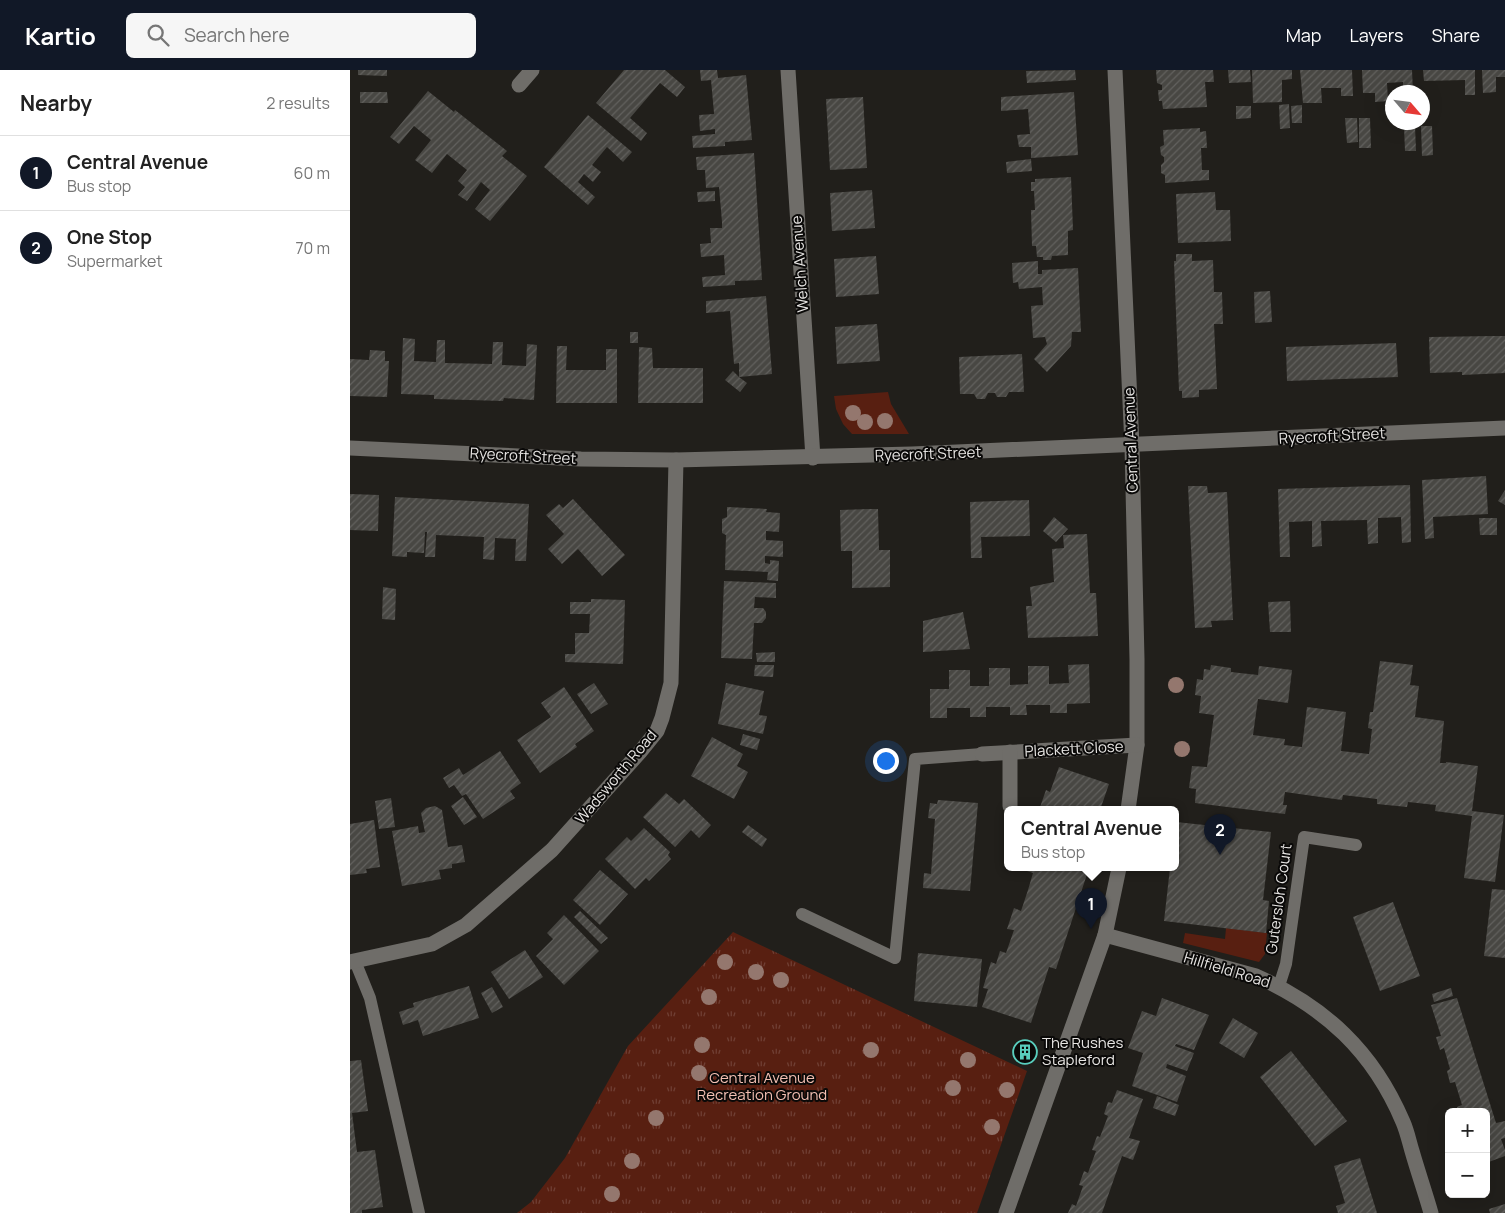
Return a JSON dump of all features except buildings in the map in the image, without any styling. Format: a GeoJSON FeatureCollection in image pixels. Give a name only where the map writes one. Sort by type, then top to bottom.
{"type":"FeatureCollection","features":[{"type":"Feature","properties":{"kind":"street"},"geometry":{"type":"LineString","coordinates":[[519,85],[532,70]]}},
{"type":"Feature","properties":{"kind":"street","name":"Welch Avenue"},"geometry":{"type":"LineString","coordinates":[[788,70],[812,458]]}},
{"type":"Feature","properties":{"kind":"street","name":"Central Avenue"},"geometry":{"type":"LineString","coordinates":[[1115,70],[1132,446],[1137,745],[1129,806]]}},
{"type":"Feature","properties":{"kind":"street","name":"Ryecroft Street"},"geometry":{"type":"LineString","coordinates":[[350,448],[581,459],[812,458],[1132,446],[1505,428]]}},
{"type":"Feature","properties":{"kind":"street","name":"Wadsworth Road"},"geometry":{"type":"LineString","coordinates":[[352,961],[432,944],[466,924],[552,850],[657,731],[671,683],[676,460]]}},
{"type":"Feature","properties":{"kind":"street","name":"Plackett Close"},"geometry":{"type":"LineString","coordinates":[[982,754],[1137,745]]}},
{"type":"Feature","properties":{"kind":"street","name":"Plackett Close"},"geometry":{"type":"LineString","coordinates":[[1010,752],[1010,806]]}},
{"type":"Feature","properties":{"kind":"street"},"geometry":{"type":"LineString","coordinates":[[1006,1213],[1105,934],[1118,871]]}},
{"type":"Feature","properties":{"kind":"street","name":"Hillfield Road"},"geometry":{"type":"LineString","coordinates":[[1105,934],[1256,976],[1279,986],[1307,1003],[1326,1018],[1354,1042],[1378,1072],[1404,1123],[1431,1213]]}},
{"type":"Feature","properties":{"kind":"lane"},"geometry":{"type":"LineString","coordinates":[[802,914],[895,958],[916,760],[982,754]]}},
{"type":"Feature","properties":{"kind":"lane","name":"Gutersloh Court"},"geometry":{"type":"LineString","coordinates":[[1279,986],[1286,964],[1304,838],[1356,845]]}},
{"type":"Feature","properties":{"kind":"lane"},"geometry":{"type":"LineString","coordinates":[[352,961],[370,998],[419,1213]]}},
{"type":"Feature","properties":{"kind":"green space"},"geometry":{"type":"Polygon","coordinates":[[[888,392],[891,404],[909,434],[852,434],[843,424],[836,409],[834,396],[888,392]]]}},
{"type":"Feature","properties":{"kind":"green space"},"geometry":{"type":"Polygon","coordinates":[[[1226,928],[1267,933],[1265,954],[1259,962],[1183,943],[1185,933],[1225,939],[1226,928]]]}},
{"type":"Feature","properties":{"kind":"green space","name":"Central Avenue Recreation Ground"},"geometry":{"type":"Polygon","coordinates":[[[733,932],[1027,1071],[977,1213],[517,1213],[531,1202],[565,1158],[628,1046],[733,932]]]}},
{"type":"Feature","properties":{"kind":"place","name":"One Stop"},"geometry":{"type":"Point","coordinates":[1220,855]}},
{"type":"Feature","properties":{"kind":"place","name":"Central Avenue"},"geometry":{"type":"Point","coordinates":[1091,929]}},
{"type":"Feature","properties":{"kind":"place","name":"The Rushes Stapleford"},"geometry":{"type":"Point","coordinates":[1025,1052]}}]}
